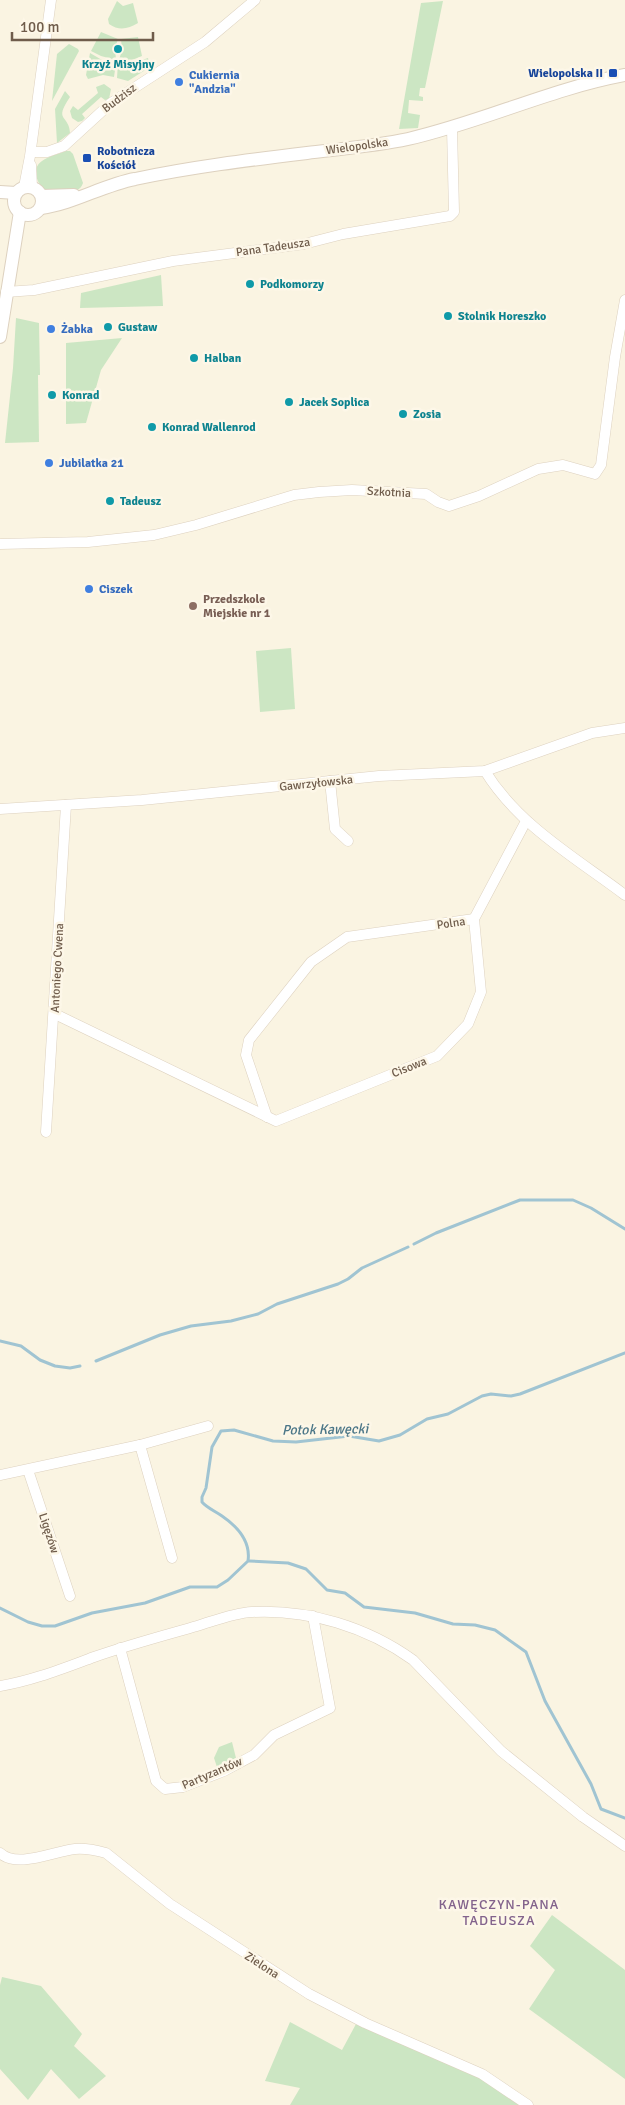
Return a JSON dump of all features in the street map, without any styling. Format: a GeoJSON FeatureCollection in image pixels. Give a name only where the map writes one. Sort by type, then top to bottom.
{"type":"FeatureCollection","features":[{"type":"Feature","properties":{"kind":"street"},"geometry":{"type":"LineString","coordinates":[[0,337],[6,292],[27,200],[50,0]]}},
{"type":"Feature","properties":{"kind":"street","name":"Budzisz"},"geometry":{"type":"LineString","coordinates":[[31,154],[47,152],[64,146],[111,103],[205,42],[255,0]]}},
{"type":"Feature","properties":{"kind":"street","name":"Wielopolska"},"geometry":{"type":"LineString","coordinates":[[27,200],[59,205],[84,194],[133,179],[232,162],[405,140],[452,128],[545,96],[625,75]]}},
{"type":"Feature","properties":{"kind":"street","name":"Pana Tadeusza"},"geometry":{"type":"LineString","coordinates":[[6,292],[34,290],[173,261],[304,244],[343,234],[450,216],[454,212],[452,128]]}},
{"type":"Feature","properties":{"kind":"street"},"geometry":{"type":"LineString","coordinates":[[0,192],[27,200]]}},
{"type":"Feature","properties":{"kind":"street"},"geometry":{"type":"LineString","coordinates":[[0,200],[27,200]]}},
{"type":"Feature","properties":{"kind":"street","name":"Szkotnia"},"geometry":{"type":"LineString","coordinates":[[0,544],[98,541],[154,535],[294,496],[319,492],[352,490],[426,494],[438,502],[449,506],[479,496],[538,469],[563,466],[595,474],[601,465],[615,357],[625,300]]}},
{"type":"Feature","properties":{"kind":"street","name":"Gawrzyłowska"},"geometry":{"type":"LineString","coordinates":[[0,809],[142,800],[388,776],[485,771],[592,732],[625,728]]}},
{"type":"Feature","properties":{"kind":"street"},"geometry":{"type":"LineString","coordinates":[[485,771],[493,785],[526,821],[625,895]]}},
{"type":"Feature","properties":{"kind":"street"},"geometry":{"type":"LineString","coordinates":[[330,781],[335,829],[348,841]]}},
{"type":"Feature","properties":{"kind":"street","name":"Antoniego Cwena"},"geometry":{"type":"LineString","coordinates":[[46,1132],[66,805]]}},
{"type":"Feature","properties":{"kind":"street","name":"Polna"},"geometry":{"type":"LineString","coordinates":[[267,1117],[246,1055],[249,1040],[311,962],[347,937],[474,919],[526,821]]}},
{"type":"Feature","properties":{"kind":"street","name":"Cisowa"},"geometry":{"type":"LineString","coordinates":[[54,1014],[276,1121],[437,1056],[468,1024],[481,992],[474,919]]}},
{"type":"Feature","properties":{"kind":"street"},"geometry":{"type":"LineString","coordinates":[[0,1475],[140,1446],[208,1426]]}},
{"type":"Feature","properties":{"kind":"street"},"geometry":{"type":"LineString","coordinates":[[140,1446],[172,1558]]}},
{"type":"Feature","properties":{"kind":"street","name":"Ligęzów"},"geometry":{"type":"LineString","coordinates":[[28,1470],[70,1596]]}},
{"type":"Feature","properties":{"kind":"street"},"geometry":{"type":"LineString","coordinates":[[0,1686],[31,1679],[120,1648],[226,1617],[250,1612],[313,1616],[362,1632],[400,1651],[413,1660],[501,1751],[583,1817],[625,1846]]}},
{"type":"Feature","properties":{"kind":"street","name":"Partyzantów"},"geometry":{"type":"LineString","coordinates":[[120,1648],[156,1781],[165,1789],[183,1787],[224,1771],[254,1755],[274,1735],[330,1708],[313,1616]]}},
{"type":"Feature","properties":{"kind":"street","name":"Zielona"},"geometry":{"type":"LineString","coordinates":[[0,1853],[13,1859],[24,1860],[78,1849],[94,1849],[106,1853],[182,1913],[309,1994],[345,2014],[482,2074],[528,2105]]}},
{"type":"Feature","properties":{"kind":"green space"},"geometry":{"type":"Polygon","coordinates":[[[117,1],[123,6],[133,3],[138,23],[124,28],[116,28],[109,24],[108,19],[117,1]]]}},
{"type":"Feature","properties":{"kind":"green space"},"geometry":{"type":"Polygon","coordinates":[[[443,1],[425,88],[420,88],[419,96],[423,97],[423,101],[409,100],[408,113],[420,115],[418,128],[399,129],[421,3],[443,1]]]}},
{"type":"Feature","properties":{"kind":"green space"},"geometry":{"type":"Polygon","coordinates":[[[101,32],[118,39],[115,48],[116,60],[91,51],[101,32]]]}},
{"type":"Feature","properties":{"kind":"green space"},"geometry":{"type":"Polygon","coordinates":[[[138,37],[142,56],[132,60],[119,60],[122,50],[121,39],[138,37]]]}},
{"type":"Feature","properties":{"kind":"green space"},"geometry":{"type":"Polygon","coordinates":[[[69,44],[79,51],[52,101],[57,54],[69,44]]]}},
{"type":"Feature","properties":{"kind":"green space"},"geometry":{"type":"Polygon","coordinates":[[[90,53],[102,60],[116,63],[114,77],[103,75],[88,79],[86,75],[90,53]]]}},
{"type":"Feature","properties":{"kind":"green space"},"geometry":{"type":"Polygon","coordinates":[[[148,58],[150,67],[128,81],[117,78],[118,63],[133,63],[148,58]]]}},
{"type":"Feature","properties":{"kind":"green space"},"geometry":{"type":"Polygon","coordinates":[[[104,84],[111,89],[109,99],[105,100],[101,97],[82,114],[85,118],[82,121],[78,122],[72,118],[70,111],[73,106],[78,110],[98,93],[96,87],[104,84]]]}},
{"type":"Feature","properties":{"kind":"green space"},"geometry":{"type":"Polygon","coordinates":[[[65,91],[70,97],[62,114],[70,133],[57,143],[55,109],[65,91]]]}},
{"type":"Feature","properties":{"kind":"green space"},"geometry":{"type":"Polygon","coordinates":[[[70,151],[73,154],[83,183],[81,187],[72,192],[44,190],[36,176],[39,164],[48,158],[70,151]]]}},
{"type":"Feature","properties":{"kind":"green space"},"geometry":{"type":"Polygon","coordinates":[[[161,275],[163,306],[80,308],[81,293],[161,275]]]}},
{"type":"Feature","properties":{"kind":"green space"},"geometry":{"type":"Polygon","coordinates":[[[16,318],[39,323],[39,442],[5,443],[16,318]]]}},
{"type":"Feature","properties":{"kind":"green space"},"geometry":{"type":"Polygon","coordinates":[[[122,338],[101,370],[86,423],[66,424],[66,343],[122,338]]]}},
{"type":"Feature","properties":{"kind":"green space"},"geometry":{"type":"Polygon","coordinates":[[[291,648],[295,709],[260,712],[256,651],[291,648]]]}},
{"type":"Feature","properties":{"kind":"green space"},"geometry":{"type":"Polygon","coordinates":[[[232,1742],[236,1758],[217,1767],[214,1758],[219,1747],[232,1742]]]}},
{"type":"Feature","properties":{"kind":"green space"},"geometry":{"type":"Polygon","coordinates":[[[552,1915],[625,1970],[625,2079],[529,2009],[555,1970],[530,1946],[552,1915]]]}},
{"type":"Feature","properties":{"kind":"green space"},"geometry":{"type":"Polygon","coordinates":[[[2,1977],[41,1986],[82,2034],[74,2046],[106,2076],[79,2099],[51,2069],[28,2100],[0,2069],[0,1985],[2,1977]]]}},
{"type":"Feature","properties":{"kind":"green space"},"geometry":{"type":"Polygon","coordinates":[[[290,2022],[342,2050],[356,2024],[483,2078],[521,2105],[290,2105],[300,2088],[265,2081],[290,2022]]]}},
{"type":"Feature","properties":{"kind":"waterway"},"geometry":{"type":"LineString","coordinates":[[414,1244],[436,1233],[520,1200],[573,1200],[591,1208],[625,1229]]}},
{"type":"Feature","properties":{"kind":"waterway"},"geometry":{"type":"LineString","coordinates":[[96,1361],[160,1335],[191,1326],[231,1321],[258,1314],[277,1304],[338,1284],[362,1268],[408,1247]]}},
{"type":"Feature","properties":{"kind":"waterway"},"geometry":{"type":"LineString","coordinates":[[0,1341],[21,1346],[40,1360],[55,1366],[70,1368],[80,1366]]}},
{"type":"Feature","properties":{"kind":"waterway","name":"Potok Kawęcki"},"geometry":{"type":"LineString","coordinates":[[0,1608],[28,1622],[42,1626],[55,1626],[92,1613],[145,1603],[190,1587],[217,1587],[228,1580],[248,1561],[247,1547],[238,1530],[202,1502],[212,1447],[221,1431],[234,1430],[273,1441],[296,1442],[349,1436],[379,1441],[400,1435],[427,1419],[448,1414],[482,1396],[491,1394],[511,1396],[520,1394],[625,1353]]}},
{"type":"Feature","properties":{"kind":"waterway"},"geometry":{"type":"LineString","coordinates":[[249,1561],[288,1563],[306,1569],[327,1590],[345,1593],[364,1607],[415,1613],[453,1624],[475,1625],[495,1630],[526,1652],[545,1701],[591,1784],[601,1809],[625,1818]]}},
{"type":"Feature","properties":{"kind":"place","name":"Krzyż Misyjny"},"geometry":{"type":"Point","coordinates":[118,49]}},
{"type":"Feature","properties":{"kind":"place","name":"Wielopolska II"},"geometry":{"type":"Point","coordinates":[613,73]}},
{"type":"Feature","properties":{"kind":"place","name":"Cukiernia \"Andzia\""},"geometry":{"type":"Point","coordinates":[179,82]}},
{"type":"Feature","properties":{"kind":"place","name":"Robotnicza Kościół"},"geometry":{"type":"Point","coordinates":[87,158]}},
{"type":"Feature","properties":{"kind":"place","name":"Podkomorzy"},"geometry":{"type":"Point","coordinates":[250,284]}},
{"type":"Feature","properties":{"kind":"place","name":"Stolnik Horeszko"},"geometry":{"type":"Point","coordinates":[448,316]}},
{"type":"Feature","properties":{"kind":"place","name":"Gustaw"},"geometry":{"type":"Point","coordinates":[108,327]}},
{"type":"Feature","properties":{"kind":"place","name":"Żabka"},"geometry":{"type":"Point","coordinates":[51,329]}},
{"type":"Feature","properties":{"kind":"place","name":"Halban"},"geometry":{"type":"Point","coordinates":[194,358]}},
{"type":"Feature","properties":{"kind":"place","name":"Konrad"},"geometry":{"type":"Point","coordinates":[52,395]}},
{"type":"Feature","properties":{"kind":"place","name":"Jacek Soplica"},"geometry":{"type":"Point","coordinates":[289,402]}},
{"type":"Feature","properties":{"kind":"place","name":"Zosia"},"geometry":{"type":"Point","coordinates":[403,414]}},
{"type":"Feature","properties":{"kind":"place","name":"Konrad Wallenrod"},"geometry":{"type":"Point","coordinates":[152,427]}},
{"type":"Feature","properties":{"kind":"place","name":"Jubilatka 21"},"geometry":{"type":"Point","coordinates":[49,463]}},
{"type":"Feature","properties":{"kind":"place","name":"Tadeusz"},"geometry":{"type":"Point","coordinates":[110,501]}},
{"type":"Feature","properties":{"kind":"place","name":"Ciszek"},"geometry":{"type":"Point","coordinates":[89,589]}},
{"type":"Feature","properties":{"kind":"place","name":"Przedszkole Miejskie nr 1"},"geometry":{"type":"Point","coordinates":[193,606]}},
{"type":"Feature","properties":{"kind":"district","name":"KAWĘCZYN-PANA TADEUSZA"},"geometry":{"type":"Point","coordinates":[499,1912]}}]}
